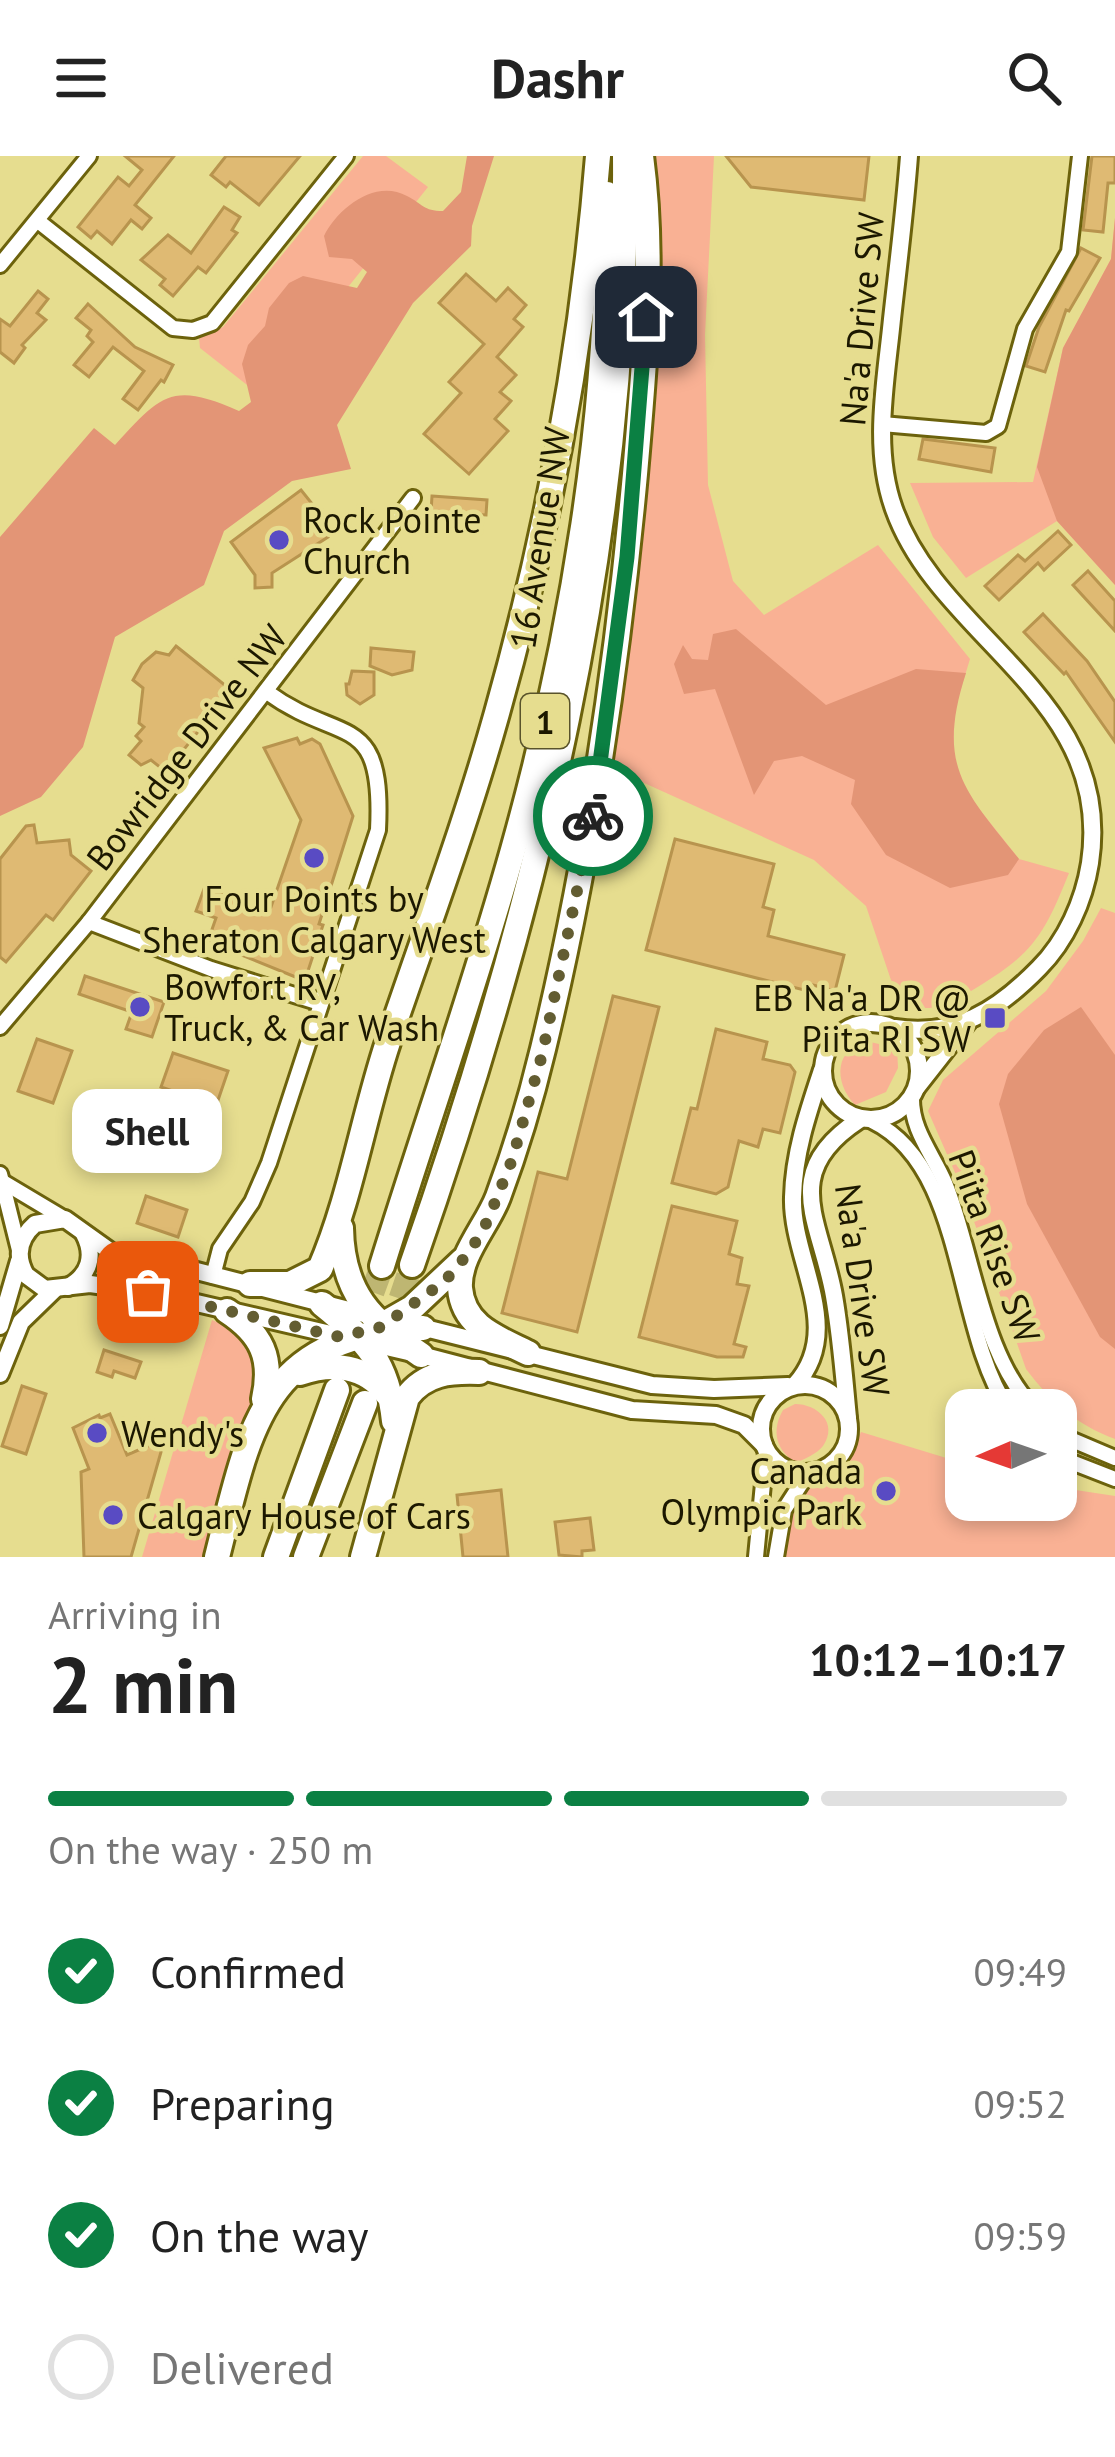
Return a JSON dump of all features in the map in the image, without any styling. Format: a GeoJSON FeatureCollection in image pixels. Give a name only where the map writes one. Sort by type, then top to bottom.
{"type":"FeatureCollection","features":[{"type":"Feature","properties":{"kind":"highway"},"geometry":{"type":"LineString","coordinates":[[250,1284],[290,1284],[320,1269],[387,1047],[475,787],[528,598],[570,380],[603,156]]}},
{"type":"Feature","properties":{"kind":"highway","name":"16 Avenue NW"},"geometry":{"type":"LineString","coordinates":[[382,1266],[508,867],[553,688],[592,443],[605,280],[603,156]]}},
{"type":"Feature","properties":{"kind":"highway","name":"16 Avenue NW"},"geometry":{"type":"LineString","coordinates":[[412,1265],[513,951],[569,721],[602,530],[615,409],[625,156]]}},
{"type":"Feature","properties":{"kind":"highway"},"geometry":{"type":"LineString","coordinates":[[528,1353],[491,1336],[469,1315],[460,1287],[463,1268],[496,1201],[527,1107],[569,940],[592,822],[625,576],[639,422],[646,317],[641,156]]}},
{"type":"Feature","properties":{"kind":"highway"},"geometry":{"type":"LineString","coordinates":[[346,1184],[341,1248],[387,1382],[394,1436]]}},
{"type":"Feature","properties":{"kind":"highway"},"geometry":{"type":"LineString","coordinates":[[261,1410],[304,1362],[368,1332],[445,1281],[471,1250]]}},
{"type":"Feature","properties":{"kind":"highway"},"geometry":{"type":"LineString","coordinates":[[322,1304],[368,1332],[421,1355]]}},
{"type":"Feature","properties":{"kind":"highway"},"geometry":{"type":"LineString","coordinates":[[217,1557],[238,1469],[267,1385],[266,1352],[250,1328],[227,1311]]}},
{"type":"Feature","properties":{"kind":"highway"},"geometry":{"type":"LineString","coordinates":[[368,1332],[422,1328]]}},
{"type":"Feature","properties":{"kind":"highway"},"geometry":{"type":"LineString","coordinates":[[284,1379],[324,1366],[348,1369],[380,1384],[393,1408]]}},
{"type":"Feature","properties":{"kind":"highway"},"geometry":{"type":"LineString","coordinates":[[363,1557],[406,1397],[417,1384],[438,1374],[479,1372]]}},
{"type":"Feature","properties":{"kind":"highway"},"geometry":{"type":"LineString","coordinates":[[276,1557],[338,1390]]}},
{"type":"Feature","properties":{"kind":"highway"},"geometry":{"type":"LineString","coordinates":[[306,1557],[364,1403]]}},
{"type":"Feature","properties":{"kind":"street"},"geometry":{"type":"LineString","coordinates":[[0,263],[89,156]]}},
{"type":"Feature","properties":{"kind":"street"},"geometry":{"type":"LineString","coordinates":[[38,221],[173,328],[194,330],[212,323],[346,156]]}},
{"type":"Feature","properties":{"kind":"street","name":"Na'a Drive SW"},"geometry":{"type":"LineString","coordinates":[[910,156],[882,424],[883,466],[893,508],[910,546],[941,588],[1003,652],[1061,725],[1078,759],[1093,827],[1084,888],[1062,938],[1042,966],[968,1022],[914,1092]]}},
{"type":"Feature","properties":{"kind":"street"},"geometry":{"type":"LineString","coordinates":[[882,424],[986,433],[998,427],[1025,329],[1070,252],[1079,156]]}},
{"type":"Feature","properties":{"kind":"street","name":"Bowridge Drive NW"},"geometry":{"type":"LineString","coordinates":[[0,1027],[89,922],[413,498]]}},
{"type":"Feature","properties":{"kind":"street"},"geometry":{"type":"LineString","coordinates":[[213,1276],[220,1249],[251,1202],[269,1163],[378,830],[380,793],[374,760],[357,737],[288,707],[268,692]]}},
{"type":"Feature","properties":{"kind":"street"},"geometry":{"type":"LineString","coordinates":[[89,922],[211,969],[320,1003]]}},
{"type":"Feature","properties":{"kind":"street","name":"Na'a Drive SW"},"geometry":{"type":"LineString","coordinates":[[895,1028],[926,1033],[968,1022]]}},
{"type":"Feature","properties":{"kind":"street"},"geometry":{"type":"LineString","coordinates":[[872,1023],[895,1028],[916,1058],[914,1092],[889,1117],[865,1120],[835,1102],[822,1070],[830,1046],[849,1028],[872,1023]]}},
{"type":"Feature","properties":{"kind":"street","name":"Na'a Drive SW"},"geometry":{"type":"LineString","coordinates":[[791,1386],[809,1365],[817,1335],[792,1201],[796,1162],[822,1070]]}},
{"type":"Feature","properties":{"kind":"street","name":"Piita Rise SW"},"geometry":{"type":"LineString","coordinates":[[914,1092],[916,1127],[947,1186],[992,1334],[1021,1389]]}},
{"type":"Feature","properties":{"kind":"street","name":"Na'a Drive SW"},"geometry":{"type":"LineString","coordinates":[[848,1418],[833,1290],[812,1199],[813,1173],[820,1152],[834,1136],[865,1120]]}},
{"type":"Feature","properties":{"kind":"street","name":"Piita Rise SW"},"geometry":{"type":"LineString","coordinates":[[865,1120],[901,1139],[920,1162],[934,1194],[977,1344],[997,1389]]}},
{"type":"Feature","properties":{"kind":"street"},"geometry":{"type":"LineString","coordinates":[[2,1178],[121,1258],[322,1304]]}},
{"type":"Feature","properties":{"kind":"street"},"geometry":{"type":"LineString","coordinates":[[2,1178],[19,1255],[31,1281],[61,1289],[104,1285],[227,1311],[368,1332]]}},
{"type":"Feature","properties":{"kind":"street"},"geometry":{"type":"LineString","coordinates":[[0,1325],[27,1231],[35,1224],[65,1219]]}},
{"type":"Feature","properties":{"kind":"street"},"geometry":{"type":"LineString","coordinates":[[0,1374],[21,1322],[82,1278],[90,1246],[82,1231]]}},
{"type":"Feature","properties":{"kind":"street"},"geometry":{"type":"LineString","coordinates":[[422,1328],[652,1385],[714,1389],[813,1384],[830,1391],[848,1418],[847,1437],[825,1468],[806,1476],[784,1510],[776,1557]]}},
{"type":"Feature","properties":{"kind":"street"},"geometry":{"type":"LineString","coordinates":[[421,1355],[632,1410],[727,1418],[752,1430],[785,1471],[806,1476]]}},
{"type":"Feature","properties":{"kind":"street"},"geometry":{"type":"LineString","coordinates":[[756,1557],[768,1411],[791,1386]]}},
{"type":"Feature","properties":{"kind":"street"},"geometry":{"type":"LineString","coordinates":[[1077,1442],[1115,1458]]}},
{"type":"Feature","properties":{"kind":"street"},"geometry":{"type":"LineString","coordinates":[[1077,1464],[1115,1479]]}},
{"type":"Feature","properties":{"kind":"shaded area"},"geometry":{"type":"Polygon","coordinates":[[[363,156],[386,156],[428,187],[261,396],[200,348],[199,338],[223,327],[363,156]]]}},
{"type":"Feature","properties":{"kind":"shaded area"},"geometry":{"type":"Polygon","coordinates":[[[467,156],[494,156],[472,226],[471,246],[413,303],[337,425],[351,469],[292,481],[224,531],[204,585],[115,637],[83,747],[41,797],[0,816],[0,537],[94,428],[115,445],[144,414],[169,398],[197,397],[239,411],[251,402],[242,364],[248,345],[265,326],[269,308],[289,283],[303,276],[357,288],[367,272],[352,259],[329,257],[324,236],[338,216],[358,199],[382,191],[395,191],[443,211],[461,192],[467,156]]]}},
{"type":"Feature","properties":{"kind":"shaded area"},"geometry":{"type":"Polygon","coordinates":[[[654,156],[714,156],[705,335],[708,485],[733,581],[764,615],[878,545],[970,659],[955,708],[953,752],[964,790],[1019,859],[1069,873],[1044,927],[1024,953],[996,976],[942,1005],[905,1007],[866,906],[814,860],[611,768],[625,682],[657,263],[654,156]]]}},
{"type":"Feature","properties":{"kind":"shaded area"},"geometry":{"type":"Polygon","coordinates":[[[1115,218],[1115,585],[1057,521],[966,578],[933,537],[910,483],[1033,482],[1063,348],[1111,259],[1115,218]]]}},
{"type":"Feature","properties":{"kind":"shaded area"},"geometry":{"type":"Polygon","coordinates":[[[1115,218],[1115,585],[1057,521],[1037,467],[1063,348],[1111,259],[1115,218]]]}},
{"type":"Feature","properties":{"kind":"shaded area"},"geometry":{"type":"Polygon","coordinates":[[[736,629],[826,705],[916,669],[966,673],[957,705],[955,755],[970,794],[1019,859],[1008,875],[950,888],[886,855],[851,804],[855,780],[802,756],[774,761],[754,795],[715,689],[684,694],[674,664],[683,645],[692,659],[708,660],[713,634],[736,629]]]}},
{"type":"Feature","properties":{"kind":"shaded area"},"geometry":{"type":"Polygon","coordinates":[[[1101,908],[1115,913],[1115,1439],[1077,1419],[1077,1389],[1043,1389],[1026,1369],[964,1193],[928,1111],[943,1080],[1046,991],[1101,908]]]}},
{"type":"Feature","properties":{"kind":"shaded area"},"geometry":{"type":"Polygon","coordinates":[[[1081,1007],[1115,1055],[1115,1349],[1100,1337],[1027,1204],[999,1104],[1008,1074],[1044,1030],[1081,1007]]]}},
{"type":"Feature","properties":{"kind":"shaded area"},"geometry":{"type":"Polygon","coordinates":[[[870,1042],[897,1048],[898,1068],[886,1092],[855,1105],[843,1086],[841,1066],[849,1050],[870,1042]]]}},
{"type":"Feature","properties":{"kind":"shaded area"},"geometry":{"type":"Polygon","coordinates":[[[212,1320],[238,1331],[254,1345],[262,1386],[206,1557],[142,1557],[212,1320]]]}},
{"type":"Feature","properties":{"kind":"shaded area"},"geometry":{"type":"Polygon","coordinates":[[[795,1404],[818,1411],[828,1430],[820,1449],[796,1463],[777,1440],[783,1410],[795,1404]]]}},
{"type":"Feature","properties":{"kind":"shaded area","name":"Canada Olympic Park"},"geometry":{"type":"Polygon","coordinates":[[[861,1432],[945,1458],[945,1521],[1077,1521],[1077,1490],[1115,1496],[1115,1557],[784,1557],[790,1517],[799,1499],[812,1485],[848,1464],[861,1432]]]}},
{"type":"Feature","properties":{"kind":"building"},"geometry":{"type":"Polygon","coordinates":[[[125,156],[174,156],[135,205],[151,218],[142,229],[131,220],[112,244],[97,231],[91,238],[78,227],[118,177],[129,186],[142,170],[125,156]]]}},
{"type":"Feature","properties":{"kind":"building"},"geometry":{"type":"Polygon","coordinates":[[[226,156],[300,156],[259,205],[230,182],[226,187],[211,175],[226,156]]]}},
{"type":"Feature","properties":{"kind":"building"},"geometry":{"type":"Polygon","coordinates":[[[726,156],[869,156],[864,200],[751,187],[726,156]]]}},
{"type":"Feature","properties":{"kind":"building"},"geometry":{"type":"Polygon","coordinates":[[[1092,156],[1115,156],[1115,183],[1108,183],[1103,232],[1083,230],[1092,156]]]}},
{"type":"Feature","properties":{"kind":"building"},"geometry":{"type":"Polygon","coordinates":[[[224,207],[240,217],[232,230],[237,233],[206,273],[198,267],[173,296],[160,285],[165,279],[141,260],[168,235],[191,253],[224,207]]]}},
{"type":"Feature","properties":{"kind":"building"},"geometry":{"type":"Polygon","coordinates":[[[1081,248],[1100,258],[1066,310],[1045,372],[1026,366],[1039,327],[1081,248]]]}},
{"type":"Feature","properties":{"kind":"building"},"geometry":{"type":"Polygon","coordinates":[[[466,274],[496,301],[508,288],[526,305],[514,319],[523,327],[497,357],[516,375],[500,392],[511,401],[495,419],[508,431],[469,474],[424,434],[461,393],[449,382],[484,344],[439,303],[466,274]]]}},
{"type":"Feature","properties":{"kind":"building"},"geometry":{"type":"Polygon","coordinates":[[[38,291],[48,299],[37,313],[46,320],[22,345],[25,348],[14,363],[0,352],[0,319],[10,326],[38,291]]]}},
{"type":"Feature","properties":{"kind":"building"},"geometry":{"type":"Polygon","coordinates":[[[88,304],[135,347],[173,365],[138,410],[123,399],[144,371],[113,347],[89,377],[74,365],[93,342],[87,336],[91,330],[76,318],[88,304]]]}},
{"type":"Feature","properties":{"kind":"building"},"geometry":{"type":"Polygon","coordinates":[[[923,439],[995,448],[991,472],[919,459],[923,439]]]}},
{"type":"Feature","properties":{"kind":"building","name":"Rock Pointe Church"},"geometry":{"type":"Polygon","coordinates":[[[301,490],[325,520],[319,524],[328,537],[272,573],[272,587],[255,588],[255,575],[231,542],[301,490]]]}},
{"type":"Feature","properties":{"kind":"building"},"geometry":{"type":"Polygon","coordinates":[[[432,496],[487,500],[486,515],[431,512],[432,496]]]}},
{"type":"Feature","properties":{"kind":"building"},"geometry":{"type":"Polygon","coordinates":[[[1058,531],[1071,545],[1044,570],[1038,563],[999,600],[985,586],[1018,555],[1025,561],[1058,531]]]}},
{"type":"Feature","properties":{"kind":"building"},"geometry":{"type":"Polygon","coordinates":[[[1088,571],[1115,601],[1115,631],[1073,585],[1088,571]]]}},
{"type":"Feature","properties":{"kind":"building"},"geometry":{"type":"Polygon","coordinates":[[[1043,614],[1087,661],[1115,702],[1115,742],[1066,672],[1024,632],[1043,614]]]}},
{"type":"Feature","properties":{"kind":"building"},"geometry":{"type":"Polygon","coordinates":[[[176,646],[231,690],[166,772],[151,760],[141,765],[129,755],[141,741],[136,736],[144,727],[139,723],[143,688],[133,680],[156,652],[169,655],[176,646]]]}},
{"type":"Feature","properties":{"kind":"building"},"geometry":{"type":"Polygon","coordinates":[[[371,648],[414,652],[412,670],[392,675],[370,666],[371,648]]]}},
{"type":"Feature","properties":{"kind":"building"},"geometry":{"type":"Polygon","coordinates":[[[352,671],[374,672],[374,695],[360,704],[347,695],[352,671]]]}},
{"type":"Feature","properties":{"kind":"building","name":"Four Points by Sheraton Calgary West"},"geometry":{"type":"Polygon","coordinates":[[[297,738],[300,744],[312,739],[320,744],[353,816],[307,974],[298,978],[212,943],[209,938],[216,918],[196,911],[204,889],[271,907],[301,820],[264,748],[297,738]]]}},
{"type":"Feature","properties":{"kind":"building"},"geometry":{"type":"Polygon","coordinates":[[[34,825],[37,843],[69,840],[71,855],[91,871],[53,920],[46,915],[6,962],[0,957],[0,859],[26,826],[34,825]]]}},
{"type":"Feature","properties":{"kind":"building"},"geometry":{"type":"Polygon","coordinates":[[[675,839],[774,864],[763,907],[774,910],[768,936],[844,955],[835,991],[809,984],[808,991],[646,950],[675,839]]]}},
{"type":"Feature","properties":{"kind":"building","name":"Bowfort RV, Truck, & Car Wash"},"geometry":{"type":"Polygon","coordinates":[[[85,976],[164,1002],[152,1037],[126,1029],[132,1012],[79,994],[85,976]]]}},
{"type":"Feature","properties":{"kind":"building"},"geometry":{"type":"Polygon","coordinates":[[[613,996],[659,1007],[577,1332],[502,1313],[538,1172],[567,1179],[613,996]]]}},
{"type":"Feature","properties":{"kind":"building"},"geometry":{"type":"Polygon","coordinates":[[[716,1029],[767,1042],[763,1059],[790,1065],[795,1072],[780,1133],[763,1129],[758,1147],[739,1141],[728,1187],[716,1194],[672,1183],[691,1108],[697,1109],[716,1029]]]}},
{"type":"Feature","properties":{"kind":"building"},"geometry":{"type":"Polygon","coordinates":[[[37,1039],[72,1051],[53,1103],[18,1091],[37,1039]]]}},
{"type":"Feature","properties":{"kind":"building"},"geometry":{"type":"Polygon","coordinates":[[[173,1053],[228,1071],[216,1106],[161,1087],[173,1053]]]}},
{"type":"Feature","properties":{"kind":"building"},"geometry":{"type":"Polygon","coordinates":[[[146,1196],[187,1210],[178,1237],[137,1223],[146,1196]]]}},
{"type":"Feature","properties":{"kind":"building"},"geometry":{"type":"Polygon","coordinates":[[[672,1206],[737,1221],[729,1254],[742,1258],[737,1284],[749,1286],[734,1344],[746,1347],[743,1357],[717,1357],[639,1337],[672,1206]]]}},
{"type":"Feature","properties":{"kind":"building"},"geometry":{"type":"Polygon","coordinates":[[[104,1350],[141,1362],[135,1378],[114,1371],[112,1377],[97,1372],[104,1350]]]}},
{"type":"Feature","properties":{"kind":"building"},"geometry":{"type":"Polygon","coordinates":[[[22,1386],[46,1394],[26,1454],[2,1446],[22,1386]]]}},
{"type":"Feature","properties":{"kind":"building","name":"Calgary House of Cars"},"geometry":{"type":"Polygon","coordinates":[[[110,1414],[127,1455],[157,1442],[161,1452],[131,1557],[84,1557],[81,1472],[89,1469],[73,1428],[110,1414]]]}},
{"type":"Feature","properties":{"kind":"building"},"geometry":{"type":"Polygon","coordinates":[[[501,1490],[508,1557],[463,1557],[457,1495],[501,1490]]]}},
{"type":"Feature","properties":{"kind":"building"},"geometry":{"type":"Polygon","coordinates":[[[590,1518],[594,1550],[582,1551],[582,1557],[559,1555],[555,1522],[590,1518]]]}},
{"type":"Feature","properties":{"kind":"tunnel"},"geometry":{"type":"LineString","coordinates":[[389,1333],[412,1265]]}},
{"type":"Feature","properties":{"kind":"tunnel"},"geometry":{"type":"LineString","coordinates":[[360,1326],[382,1266]]}},
{"type":"Feature","properties":{"kind":"way so far"},"geometry":{"type":"LineString","coordinates":[[148,1292],[340,1337],[381,1327],[445,1281],[487,1222],[512,1160],[574,920],[593,816]]}},
{"type":"Feature","properties":{"kind":"place","name":"Rock Pointe Church"},"geometry":{"type":"Point","coordinates":[279,540]}},
{"type":"Feature","properties":{"kind":"place","name":"Four Points by Sheraton Calgary West"},"geometry":{"type":"Point","coordinates":[314,858]}},
{"type":"Feature","properties":{"kind":"place","name":"Bowfort RV, Truck, & Car Wash"},"geometry":{"type":"Point","coordinates":[140,1007]}},
{"type":"Feature","properties":{"kind":"place","name":"EB Na'a DR @ Piita RI SW"},"geometry":{"type":"Point","coordinates":[995,1018]}},
{"type":"Feature","properties":{"kind":"place","name":"Shell"},"geometry":{"type":"Point","coordinates":[148,1292]}},
{"type":"Feature","properties":{"kind":"place","name":"Wendy's"},"geometry":{"type":"Point","coordinates":[97,1433]}},
{"type":"Feature","properties":{"kind":"place","name":"Canada Olympic Park"},"geometry":{"type":"Point","coordinates":[886,1491]}},
{"type":"Feature","properties":{"kind":"place","name":"Calgary House of Cars"},"geometry":{"type":"Point","coordinates":[113,1515]}},
{"type":"Feature","properties":{"kind":"route"},"geometry":{"type":"LineString","coordinates":[[593,816],[627,557],[646,317]]}}]}
